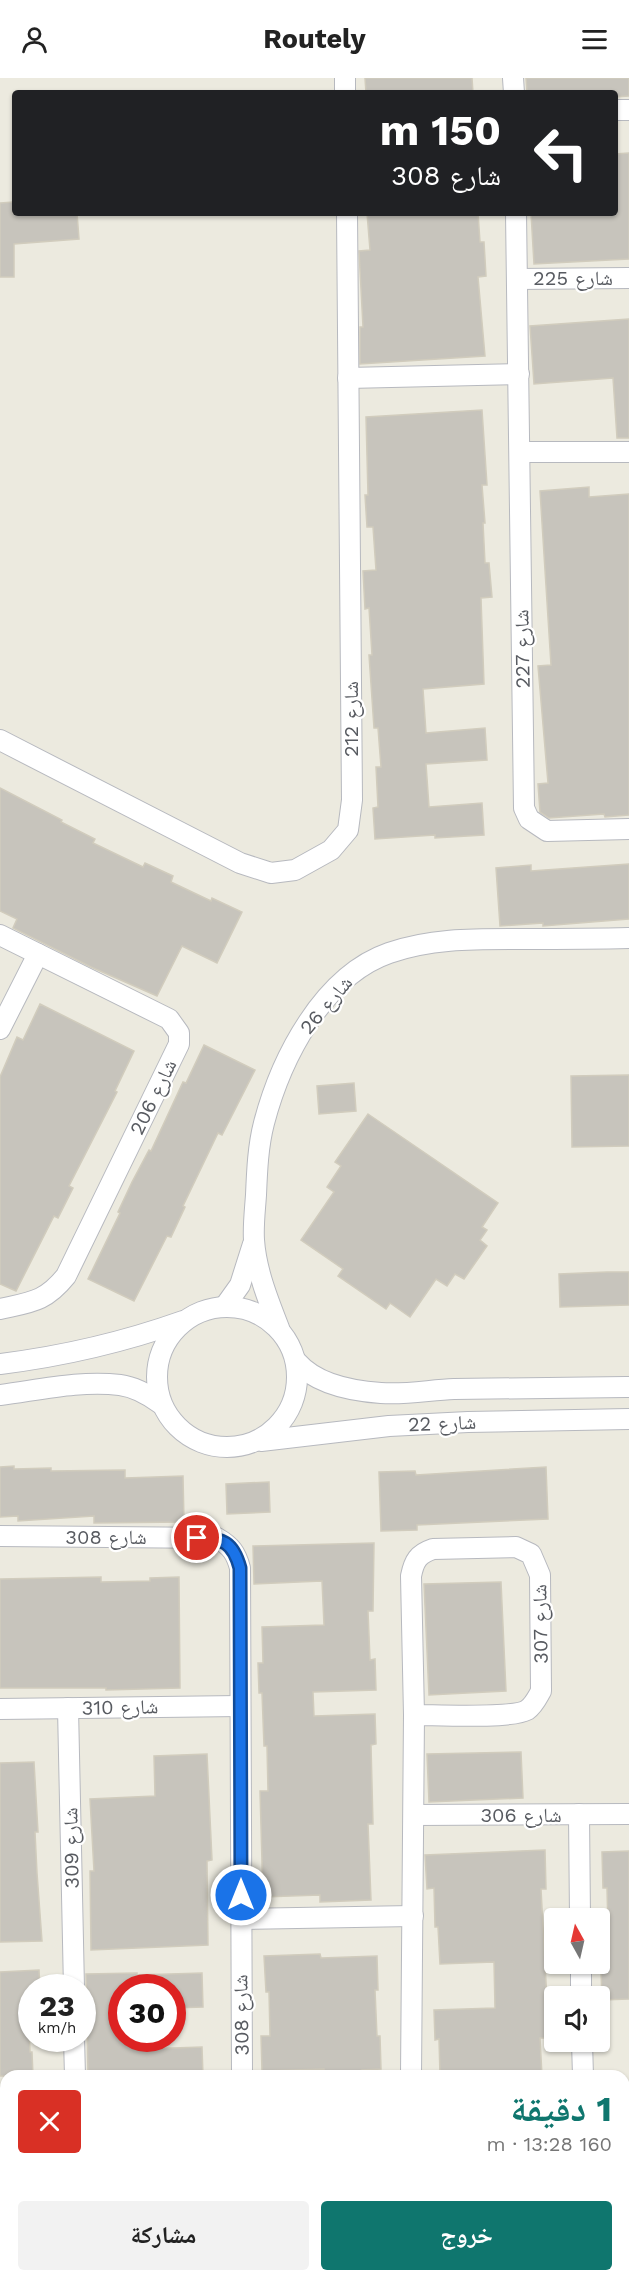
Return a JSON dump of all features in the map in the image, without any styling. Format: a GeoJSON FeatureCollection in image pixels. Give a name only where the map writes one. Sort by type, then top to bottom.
{"type":"FeatureCollection","features":[{"type":"Feature","properties":{"kind":"street","name":"شارع 212"},"geometry":{"type":"LineString","coordinates":[[0,740],[240,863],[271,873],[295,870],[332,850],[348,830],[352,800],[346,216]]}},
{"type":"Feature","properties":{"kind":"street","name":"شارع 227"},"geometry":{"type":"LineString","coordinates":[[516,216],[524,808],[529,819],[547,831],[629,829]]}},
{"type":"Feature","properties":{"kind":"street","name":"شارع 225"},"geometry":{"type":"LineString","coordinates":[[517,279],[629,278]]}},
{"type":"Feature","properties":{"kind":"street"},"geometry":{"type":"LineString","coordinates":[[348,378],[519,374]]}},
{"type":"Feature","properties":{"kind":"street"},"geometry":{"type":"LineString","coordinates":[[520,452],[629,452]]}},
{"type":"Feature","properties":{"kind":"street","name":"شارع 206"},"geometry":{"type":"LineString","coordinates":[[0,935],[169,1019],[179,1033],[179,1044],[66,1276],[55,1290],[40,1300],[0,1309]]}},
{"type":"Feature","properties":{"kind":"street","name":"شارع 26"},"geometry":{"type":"LineString","coordinates":[[225,1306],[240,1285],[254,1241],[258,1165],[264,1123],[282,1073],[302,1032],[326,1000],[352,972],[387,953],[418,944],[470,939],[629,938]]}},
{"type":"Feature","properties":{"kind":"street"},"geometry":{"type":"LineString","coordinates":[[0,1029],[38,954]]}},
{"type":"Feature","properties":{"kind":"street","name":"شارع 26"},"geometry":{"type":"LineString","coordinates":[[254,1241],[268,1301],[279,1328]]}},
{"type":"Feature","properties":{"kind":"street"},"geometry":{"type":"LineString","coordinates":[[0,1364],[56,1357],[140,1336],[185,1320],[204,1310],[225,1306],[254,1312],[279,1328],[290,1343],[297,1362],[298,1386],[291,1409],[276,1429],[256,1442],[234,1448],[211,1446],[190,1438],[173,1423],[161,1404],[156,1381],[159,1358],[169,1337],[185,1320]]}},
{"type":"Feature","properties":{"kind":"street","name":"شارع 22"},"geometry":{"type":"LineString","coordinates":[[297,1362],[307,1373],[322,1379],[344,1386],[382,1393],[453,1389],[629,1387]]}},
{"type":"Feature","properties":{"kind":"street"},"geometry":{"type":"LineString","coordinates":[[0,1395],[79,1384],[121,1385],[144,1392],[161,1404]]}},
{"type":"Feature","properties":{"kind":"street","name":"شارع 22"},"geometry":{"type":"LineString","coordinates":[[256,1442],[389,1426],[629,1419]]}},
{"type":"Feature","properties":{"kind":"street","name":"شارع 308"},"geometry":{"type":"LineString","coordinates":[[0,1536],[217,1538],[228,1544],[236,1554],[240,1568],[242,2070]]}},
{"type":"Feature","properties":{"kind":"street","name":"شارع 307"},"geometry":{"type":"LineString","coordinates":[[411,2070],[414,1815],[411,1576],[413,1564],[423,1552],[433,1549],[516,1547],[531,1554],[540,1575],[541,1690],[536,1701],[530,1708],[513,1715],[414,1715]]}},
{"type":"Feature","properties":{"kind":"street","name":"شارع 310"},"geometry":{"type":"LineString","coordinates":[[0,1709],[240,1706]]}},
{"type":"Feature","properties":{"kind":"street","name":"شارع 309"},"geometry":{"type":"LineString","coordinates":[[68,1708],[74,1974]]}},
{"type":"Feature","properties":{"kind":"street"},"geometry":{"type":"LineString","coordinates":[[579,1814],[580,1908]]}},
{"type":"Feature","properties":{"kind":"street","name":"شارع 306"},"geometry":{"type":"LineString","coordinates":[[414,1815],[629,1814]]}},
{"type":"Feature","properties":{"kind":"street"},"geometry":{"type":"LineString","coordinates":[[241,1919],[413,1916]]}},
{"type":"Feature","properties":{"kind":"street"},"geometry":{"type":"LineString","coordinates":[[75,2052],[75,2070]]}},
{"type":"Feature","properties":{"kind":"street"},"geometry":{"type":"LineString","coordinates":[[582,2052],[583,2070]]}},
{"type":"Feature","properties":{"kind":"building"},"geometry":{"type":"Polygon","coordinates":[[[365,78],[472,78],[473,90],[366,90],[365,78]]]}},
{"type":"Feature","properties":{"kind":"building"},"geometry":{"type":"Polygon","coordinates":[[[526,78],[629,78],[629,96],[618,97],[618,90],[527,90],[526,78]]]}},
{"type":"Feature","properties":{"kind":"building"},"geometry":{"type":"Polygon","coordinates":[[[629,153],[629,259],[534,264],[531,216],[618,216],[618,154],[629,153]]]}},
{"type":"Feature","properties":{"kind":"building"},"geometry":{"type":"Polygon","coordinates":[[[12,202],[12,216],[77,216],[79,239],[14,244],[14,277],[0,277],[0,203],[12,202]]]}},
{"type":"Feature","properties":{"kind":"building"},"geometry":{"type":"Polygon","coordinates":[[[367,216],[478,216],[480,242],[484,242],[486,276],[478,277],[485,356],[360,364],[360,327],[363,327],[359,251],[370,250],[367,216]]]}},
{"type":"Feature","properties":{"kind":"building"},"geometry":{"type":"Polygon","coordinates":[[[629,319],[629,438],[617,438],[613,378],[534,384],[530,326],[629,319]]]}},
{"type":"Feature","properties":{"kind":"building"},"geometry":{"type":"Polygon","coordinates":[[[482,410],[487,485],[482,485],[485,563],[489,563],[492,597],[481,598],[484,684],[423,689],[426,733],[485,728],[487,760],[426,764],[429,807],[482,803],[484,835],[375,839],[373,808],[378,807],[376,767],[381,767],[378,728],[374,728],[369,655],[372,655],[369,608],[365,609],[363,571],[376,570],[373,527],[367,527],[366,417],[482,410]]]}},
{"type":"Feature","properties":{"kind":"building"},"geometry":{"type":"Polygon","coordinates":[[[589,487],[589,497],[629,494],[629,815],[605,817],[604,814],[549,818],[540,812],[538,784],[548,783],[538,666],[551,665],[540,491],[589,487]]]}},
{"type":"Feature","properties":{"kind":"building"},"geometry":{"type":"Polygon","coordinates":[[[0,788],[95,839],[93,843],[143,867],[145,863],[173,876],[171,882],[211,901],[212,898],[242,912],[217,963],[182,946],[157,996],[91,967],[13,928],[17,919],[0,911],[0,788]]]}},
{"type":"Feature","properties":{"kind":"building"},"geometry":{"type":"Polygon","coordinates":[[[629,864],[629,919],[543,926],[543,923],[500,926],[496,868],[531,865],[531,871],[629,864]]]}},
{"type":"Feature","properties":{"kind":"building"},"geometry":{"type":"Polygon","coordinates":[[[40,1004],[134,1051],[115,1091],[117,1092],[69,1186],[73,1188],[58,1218],[54,1216],[16,1291],[0,1284],[0,1077],[17,1037],[23,1040],[40,1004]]]}},
{"type":"Feature","properties":{"kind":"building"},"geometry":{"type":"Polygon","coordinates":[[[204,1045],[255,1070],[222,1135],[218,1133],[183,1206],[185,1207],[171,1237],[167,1236],[134,1301],[88,1279],[120,1213],[118,1212],[132,1182],[149,1150],[151,1151],[183,1082],[186,1083],[204,1045]]]}},
{"type":"Feature","properties":{"kind":"building"},"geometry":{"type":"Polygon","coordinates":[[[629,1075],[629,1146],[572,1147],[571,1076],[629,1075]]]}},
{"type":"Feature","properties":{"kind":"building"},"geometry":{"type":"Polygon","coordinates":[[[354,1083],[356,1111],[319,1114],[317,1086],[354,1083]]]}},
{"type":"Feature","properties":{"kind":"building"},"geometry":{"type":"Polygon","coordinates":[[[368,1114],[498,1203],[482,1227],[487,1230],[480,1240],[487,1246],[464,1279],[455,1274],[447,1286],[436,1279],[410,1317],[390,1303],[386,1309],[338,1276],[343,1269],[301,1240],[334,1192],[327,1187],[341,1166],[335,1162],[368,1114]]]}},
{"type":"Feature","properties":{"kind":"building"},"geometry":{"type":"Polygon","coordinates":[[[629,1272],[629,1305],[560,1307],[559,1274],[629,1272]]]}},
{"type":"Feature","properties":{"kind":"building"},"geometry":{"type":"Polygon","coordinates":[[[14,1466],[14,1469],[51,1468],[51,1471],[125,1470],[125,1478],[183,1476],[184,1522],[94,1523],[94,1516],[18,1521],[18,1516],[0,1517],[0,1467],[14,1466]]]}},
{"type":"Feature","properties":{"kind":"building"},"geometry":{"type":"Polygon","coordinates":[[[546,1467],[548,1519],[417,1525],[417,1530],[381,1531],[379,1472],[415,1471],[416,1475],[546,1467]]]}},
{"type":"Feature","properties":{"kind":"building"},"geometry":{"type":"Polygon","coordinates":[[[269,1482],[270,1512],[227,1514],[226,1484],[269,1482]]]}},
{"type":"Feature","properties":{"kind":"building"},"geometry":{"type":"Polygon","coordinates":[[[374,1543],[373,1611],[368,1611],[370,1660],[375,1659],[376,1690],[313,1692],[314,1716],[375,1714],[376,1744],[371,1745],[373,1824],[368,1824],[371,1900],[320,1902],[320,1895],[263,1897],[260,1791],[268,1791],[267,1746],[264,1746],[262,1693],[259,1693],[258,1663],[263,1663],[262,1627],[324,1625],[322,1581],[254,1584],[253,1546],[374,1543]]]}},
{"type":"Feature","properties":{"kind":"building"},"geometry":{"type":"Polygon","coordinates":[[[101,1577],[101,1582],[150,1581],[150,1578],[179,1577],[180,1688],[106,1690],[106,1688],[0,1688],[0,1579],[101,1577]]]}},
{"type":"Feature","properties":{"kind":"building"},"geometry":{"type":"Polygon","coordinates":[[[501,1582],[506,1691],[429,1695],[424,1584],[501,1582]]]}},
{"type":"Feature","properties":{"kind":"building"},"geometry":{"type":"Polygon","coordinates":[[[521,1752],[523,1798],[429,1802],[427,1754],[521,1752]]]}},
{"type":"Feature","properties":{"kind":"building"},"geometry":{"type":"Polygon","coordinates":[[[207,1754],[212,1860],[207,1861],[208,1945],[91,1950],[90,1871],[94,1871],[90,1799],[155,1796],[154,1756],[207,1754]]]}},
{"type":"Feature","properties":{"kind":"building"},"geometry":{"type":"Polygon","coordinates":[[[34,1762],[38,1832],[35,1832],[42,1941],[0,1942],[0,1763],[34,1762]]]}},
{"type":"Feature","properties":{"kind":"building"},"geometry":{"type":"Polygon","coordinates":[[[545,1850],[546,1889],[541,1889],[546,1986],[544,1986],[544,2038],[540,2038],[542,2070],[440,2070],[439,2039],[435,2040],[434,2010],[495,2008],[494,1962],[440,1964],[438,1927],[435,1927],[434,1888],[427,1889],[425,1855],[545,1850]]]}},
{"type":"Feature","properties":{"kind":"building"},"geometry":{"type":"Polygon","coordinates":[[[629,1851],[629,1999],[610,2000],[610,1986],[602,1986],[601,1974],[610,1974],[610,1908],[607,1908],[607,1888],[603,1888],[602,1852],[629,1851]]]}},
{"type":"Feature","properties":{"kind":"building"},"geometry":{"type":"Polygon","coordinates":[[[320,1954],[321,1958],[377,1956],[378,1990],[375,1990],[381,2069],[262,2070],[261,2036],[270,2036],[269,1992],[266,1992],[264,1956],[320,1954]]]}},
{"type":"Feature","properties":{"kind":"building"},"geometry":{"type":"Polygon","coordinates":[[[39,1970],[39,1974],[18,1974],[18,2052],[32,2052],[33,2070],[0,2070],[0,1972],[39,1970]]]}},
{"type":"Feature","properties":{"kind":"building"},"geometry":{"type":"Polygon","coordinates":[[[137,1973],[108,1974],[108,2052],[186,2052],[186,2048],[202,2047],[203,2070],[88,2070],[88,2052],[96,2052],[96,1974],[86,1974],[137,1973]]]}},
{"type":"Feature","properties":{"kind":"building"},"geometry":{"type":"Polygon","coordinates":[[[202,1973],[203,2007],[186,2008],[186,1974],[170,1974],[202,1973]]]}},
{"type":"Feature","properties":{"kind":"route"},"geometry":{"type":"LineString","coordinates":[[197,1538],[217,1538],[228,1544],[236,1554],[240,1568],[241,1895]]}}]}
